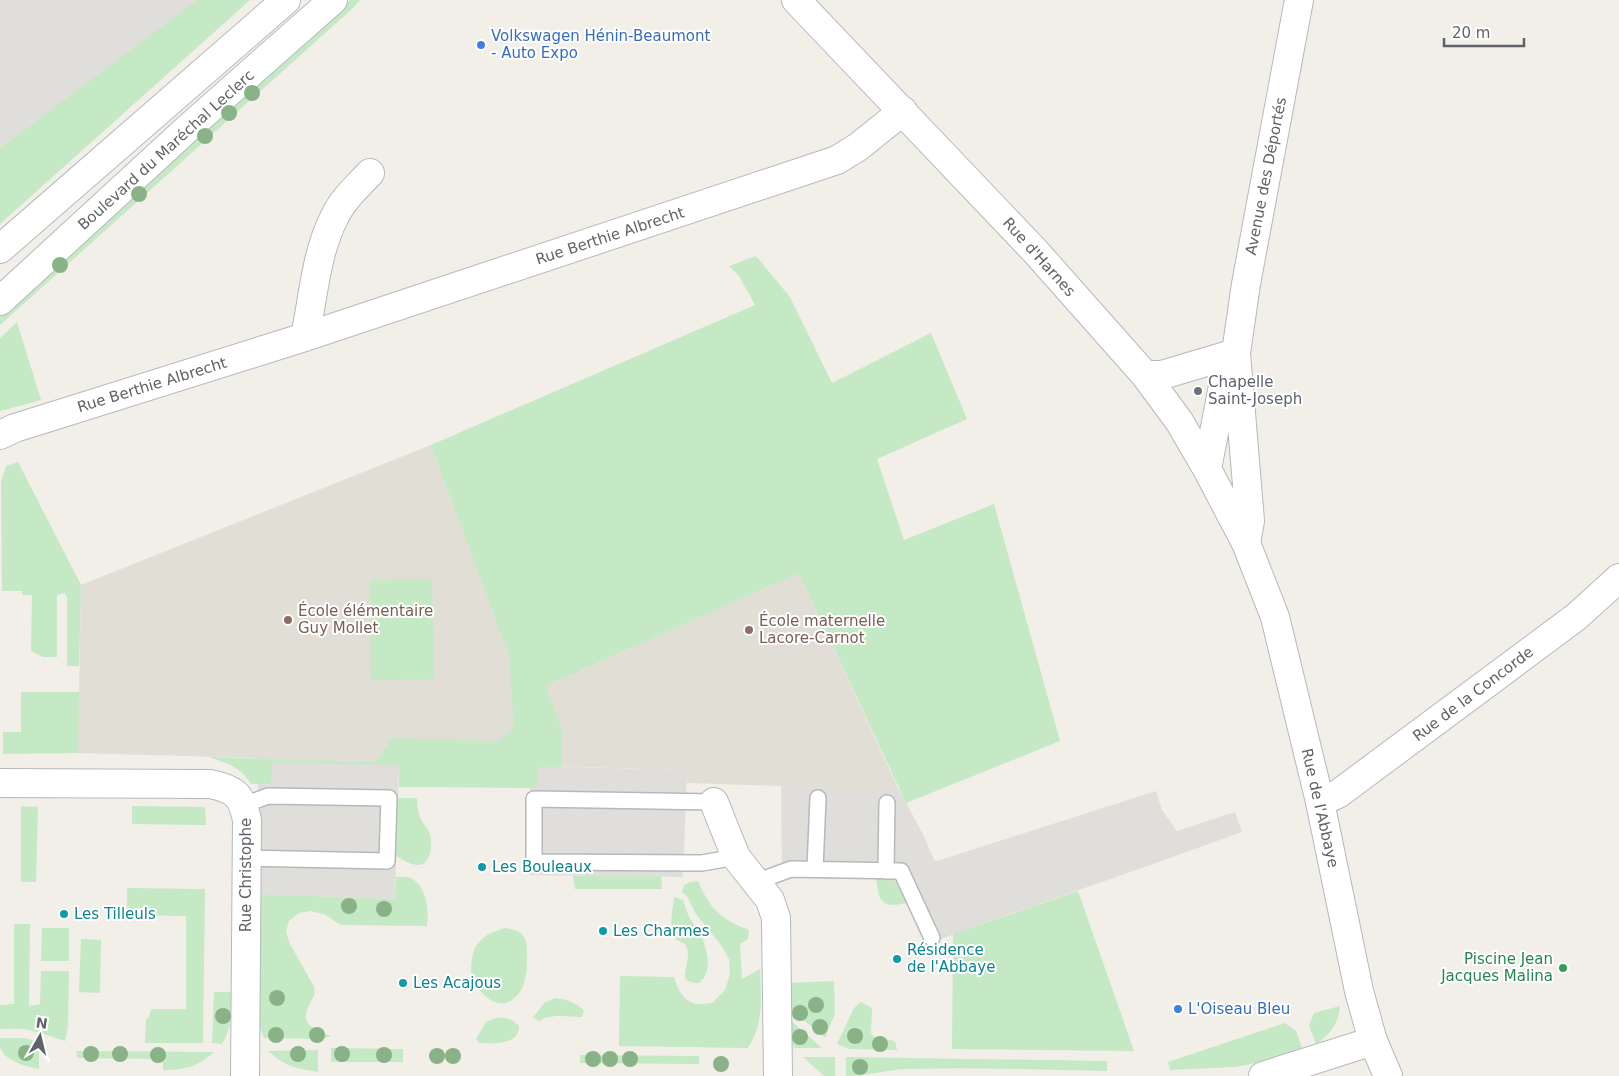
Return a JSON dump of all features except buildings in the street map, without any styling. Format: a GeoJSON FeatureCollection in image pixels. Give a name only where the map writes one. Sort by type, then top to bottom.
{"type":"FeatureCollection","features":[{"type":"Feature","properties":{"kind":"street"},"geometry":{"type":"LineString","coordinates":[[0,249],[286,0]]}},
{"type":"Feature","properties":{"kind":"street","name":"Boulevard du Maréchal Leclerc"},"geometry":{"type":"LineString","coordinates":[[0,301],[187,129],[333,0]]}},
{"type":"Feature","properties":{"kind":"street","name":"Rue d'Harnes"},"geometry":{"type":"LineString","coordinates":[[796,0],[1035,251],[1145,374],[1178,421],[1208,470],[1246,543]]}},
{"type":"Feature","properties":{"kind":"street","name":"Avenue des Déportés"},"geometry":{"type":"LineString","coordinates":[[1246,543],[1250,520],[1236,353],[1246,284],[1299,0]]}},
{"type":"Feature","properties":{"kind":"street","name":"Rue Berthie Albrecht"},"geometry":{"type":"LineString","coordinates":[[0,436],[15,428],[305,337],[837,160],[858,147],[903,112]]}},
{"type":"Feature","properties":{"kind":"street"},"geometry":{"type":"LineString","coordinates":[[305,337],[323,246],[334,217],[346,198],[370,173]]}},
{"type":"Feature","properties":{"kind":"street"},"geometry":{"type":"LineString","coordinates":[[1145,374],[1162,375],[1236,353]]}},
{"type":"Feature","properties":{"kind":"street","name":"Avenue des Déportés"},"geometry":{"type":"LineString","coordinates":[[1208,470],[1223,386],[1236,353]]}},
{"type":"Feature","properties":{"kind":"street","name":"Rue de l'Abbaye"},"geometry":{"type":"LineString","coordinates":[[1246,543],[1275,617],[1320,802],[1359,991],[1374,1041],[1388,1076]]}},
{"type":"Feature","properties":{"kind":"street","name":"Rue de la Concorde"},"geometry":{"type":"LineString","coordinates":[[1320,802],[1338,794],[1576,617],[1619,578]]}},
{"type":"Feature","properties":{"kind":"street","name":"Rue Christophe"},"geometry":{"type":"LineString","coordinates":[[0,784],[210,784],[224,787],[238,796],[244,804],[247,820],[245,1076]]}},
{"type":"Feature","properties":{"kind":"street"},"geometry":{"type":"LineString","coordinates":[[714,802],[736,857],[770,900],[776,918],[778,1076]]}},
{"type":"Feature","properties":{"kind":"street"},"geometry":{"type":"LineString","coordinates":[[1263,1076],[1374,1041]]}},
{"type":"Feature","properties":{"kind":"lane"},"geometry":{"type":"LineString","coordinates":[[244,804],[268,796],[389,798],[387,861],[247,858]]}},
{"type":"Feature","properties":{"kind":"lane"},"geometry":{"type":"LineString","coordinates":[[815,870],[818,798]]}},
{"type":"Feature","properties":{"kind":"lane"},"geometry":{"type":"LineString","coordinates":[[714,802],[534,799],[534,862],[702,863],[736,857]]}},
{"type":"Feature","properties":{"kind":"lane"},"geometry":{"type":"LineString","coordinates":[[886,871],[887,803]]}},
{"type":"Feature","properties":{"kind":"lane"},"geometry":{"type":"LineString","coordinates":[[756,882],[791,869],[902,871],[932,938]]}},
{"type":"Feature","properties":{"kind":"shaded area"},"geometry":{"type":"Polygon","coordinates":[[[0,0],[198,0],[0,148],[0,0]]]}},
{"type":"Feature","properties":{"kind":"shaded area","name":"École élémentaire Guy Mollet"},"geometry":{"type":"Polygon","coordinates":[[[431,445],[524,696],[799,573],[899,790],[687,783],[687,770],[78,753],[81,585],[431,445]]]}},
{"type":"Feature","properties":{"kind":"shaded area"},"geometry":{"type":"Polygon","coordinates":[[[258,758],[399,762],[395,899],[258,894],[258,758]]]}},
{"type":"Feature","properties":{"kind":"shaded area"},"geometry":{"type":"Polygon","coordinates":[[[530,766],[687,770],[683,877],[529,875],[530,766]]]}},
{"type":"Feature","properties":{"kind":"shaded area"},"geometry":{"type":"Polygon","coordinates":[[[781,786],[899,790],[922,832],[934,860],[937,861],[1156,791],[1162,810],[1177,831],[1235,812],[1242,832],[926,945],[901,889],[888,879],[782,878],[781,786]]]}},
{"type":"Feature","properties":{"kind":"green space"},"geometry":{"type":"Polygon","coordinates":[[[197,0],[250,0],[0,224],[0,148],[197,0]]]}},
{"type":"Feature","properties":{"kind":"green space"},"geometry":{"type":"Polygon","coordinates":[[[350,0],[360,0],[0,325],[0,315],[350,0]]]}},
{"type":"Feature","properties":{"kind":"green space"},"geometry":{"type":"Polygon","coordinates":[[[756,256],[790,297],[832,383],[931,333],[967,419],[877,459],[904,540],[994,504],[1060,741],[906,803],[799,573],[546,686],[562,731],[562,767],[538,767],[537,788],[399,787],[399,765],[272,763],[271,784],[251,784],[237,769],[208,757],[376,762],[392,738],[498,741],[514,728],[509,656],[431,445],[755,305],[739,276],[729,266],[756,256]]]}},
{"type":"Feature","properties":{"kind":"green space"},"geometry":{"type":"Polygon","coordinates":[[[17,322],[41,400],[0,411],[0,338],[17,322]]]}},
{"type":"Feature","properties":{"kind":"green space"},"geometry":{"type":"Polygon","coordinates":[[[18,462],[81,585],[79,666],[67,666],[67,598],[65,593],[57,595],[57,657],[43,657],[31,651],[32,595],[22,595],[22,591],[2,591],[1,482],[6,466],[18,462]]]}},
{"type":"Feature","properties":{"kind":"green space"},"geometry":{"type":"Polygon","coordinates":[[[432,579],[434,679],[371,680],[370,580],[432,579]]]}},
{"type":"Feature","properties":{"kind":"green space"},"geometry":{"type":"Polygon","coordinates":[[[21,692],[79,692],[78,753],[3,754],[3,732],[21,732],[21,692]]]}},
{"type":"Feature","properties":{"kind":"green space"},"geometry":{"type":"Polygon","coordinates":[[[398,798],[417,798],[420,816],[429,831],[431,839],[429,857],[423,864],[413,864],[396,856],[398,798]]]}},
{"type":"Feature","properties":{"kind":"green space"},"geometry":{"type":"Polygon","coordinates":[[[21,806],[38,807],[36,882],[21,882],[21,806]]]}},
{"type":"Feature","properties":{"kind":"green space"},"geometry":{"type":"Polygon","coordinates":[[[132,806],[205,807],[206,825],[132,824],[132,806]]]}},
{"type":"Feature","properties":{"kind":"green space"},"geometry":{"type":"Polygon","coordinates":[[[573,876],[661,876],[662,889],[575,889],[573,876]]]}},
{"type":"Feature","properties":{"kind":"green space"},"geometry":{"type":"Polygon","coordinates":[[[396,877],[410,878],[421,888],[426,900],[427,926],[341,925],[324,914],[310,911],[299,913],[289,921],[286,931],[289,942],[314,987],[315,994],[307,1010],[306,1021],[314,1028],[331,1036],[322,1039],[264,1038],[257,1021],[258,894],[395,899],[396,877]]]}},
{"type":"Feature","properties":{"kind":"green space"},"geometry":{"type":"Polygon","coordinates":[[[876,878],[888,880],[896,884],[907,903],[892,905],[883,902],[876,878]]]}},
{"type":"Feature","properties":{"kind":"green space"},"geometry":{"type":"Polygon","coordinates":[[[698,881],[707,899],[718,912],[731,922],[749,930],[748,939],[740,944],[742,979],[760,969],[760,1010],[757,1029],[753,1039],[748,1048],[619,1046],[620,976],[674,977],[684,997],[696,1004],[712,1003],[725,990],[730,974],[729,959],[721,945],[696,914],[687,896],[682,892],[684,885],[698,881]]]}},
{"type":"Feature","properties":{"kind":"green space"},"geometry":{"type":"Polygon","coordinates":[[[127,888],[205,889],[203,1043],[145,1043],[146,1019],[149,1017],[151,1009],[186,1009],[186,916],[127,915],[127,888]]]}},
{"type":"Feature","properties":{"kind":"green space"},"geometry":{"type":"Polygon","coordinates":[[[1078,891],[1134,1051],[952,1049],[953,934],[1078,891]]]}},
{"type":"Feature","properties":{"kind":"green space"},"geometry":{"type":"Polygon","coordinates":[[[674,897],[683,900],[689,917],[697,928],[706,949],[707,971],[699,983],[688,981],[686,978],[687,950],[685,944],[677,940],[673,934],[671,918],[674,897]]]}},
{"type":"Feature","properties":{"kind":"green space"},"geometry":{"type":"Polygon","coordinates":[[[14,924],[30,924],[29,1006],[40,1004],[41,971],[69,971],[68,1026],[65,1041],[29,1030],[0,1029],[0,1005],[14,1004],[14,924]]]}},
{"type":"Feature","properties":{"kind":"green space"},"geometry":{"type":"Polygon","coordinates":[[[42,928],[69,928],[69,961],[41,961],[42,928]]]}},
{"type":"Feature","properties":{"kind":"green space"},"geometry":{"type":"Polygon","coordinates":[[[506,928],[518,931],[524,938],[527,947],[526,976],[522,988],[516,996],[510,1001],[496,1003],[484,995],[478,988],[471,973],[472,958],[476,946],[484,937],[506,928]]]}},
{"type":"Feature","properties":{"kind":"green space"},"geometry":{"type":"Polygon","coordinates":[[[81,939],[101,940],[100,993],[79,992],[81,939]]]}},
{"type":"Feature","properties":{"kind":"green space"},"geometry":{"type":"Polygon","coordinates":[[[834,981],[835,1013],[825,1038],[789,1008],[790,983],[834,981]]]}},
{"type":"Feature","properties":{"kind":"green space"},"geometry":{"type":"Polygon","coordinates":[[[214,992],[233,992],[230,1025],[222,1044],[212,1043],[214,992]]]}},
{"type":"Feature","properties":{"kind":"green space"},"geometry":{"type":"Polygon","coordinates":[[[555,998],[567,1000],[584,1010],[582,1017],[554,1016],[539,1021],[533,1017],[545,1002],[555,998]]]}},
{"type":"Feature","properties":{"kind":"green space"},"geometry":{"type":"Polygon","coordinates":[[[861,1002],[872,1008],[871,1033],[874,1037],[895,1041],[897,1050],[850,1049],[837,1044],[854,1008],[861,1002]]]}},
{"type":"Feature","properties":{"kind":"green space"},"geometry":{"type":"Polygon","coordinates":[[[1340,1006],[1338,1018],[1333,1028],[1316,1044],[1309,1026],[1314,1013],[1340,1006]]]}},
{"type":"Feature","properties":{"kind":"green space"},"geometry":{"type":"Polygon","coordinates":[[[496,1018],[509,1019],[519,1026],[515,1037],[504,1042],[479,1043],[476,1039],[486,1022],[496,1018]]]}},
{"type":"Feature","properties":{"kind":"green space"},"geometry":{"type":"Polygon","coordinates":[[[788,1018],[822,1048],[795,1048],[790,1041],[788,1018]]]}},
{"type":"Feature","properties":{"kind":"green space"},"geometry":{"type":"Polygon","coordinates":[[[1285,1023],[1296,1031],[1302,1048],[1262,1062],[1235,1067],[1170,1070],[1168,1062],[1285,1023]]]}},
{"type":"Feature","properties":{"kind":"green space"},"geometry":{"type":"Polygon","coordinates":[[[0,1038],[24,1038],[39,1042],[39,1069],[22,1065],[6,1056],[0,1047],[0,1038]]]}},
{"type":"Feature","properties":{"kind":"green space"},"geometry":{"type":"Polygon","coordinates":[[[331,1048],[403,1049],[403,1062],[331,1062],[331,1048]]]}},
{"type":"Feature","properties":{"kind":"green space"},"geometry":{"type":"Polygon","coordinates":[[[318,1050],[318,1072],[291,1066],[268,1051],[318,1050]]]}},
{"type":"Feature","properties":{"kind":"green space"},"geometry":{"type":"Polygon","coordinates":[[[76,1051],[214,1052],[191,1067],[163,1070],[163,1059],[77,1058],[76,1051]]]}},
{"type":"Feature","properties":{"kind":"green space"},"geometry":{"type":"Polygon","coordinates":[[[580,1055],[699,1056],[699,1064],[580,1063],[580,1055]]]}},
{"type":"Feature","properties":{"kind":"green space"},"geometry":{"type":"Polygon","coordinates":[[[803,1057],[835,1057],[835,1076],[824,1076],[803,1057]]]}},
{"type":"Feature","properties":{"kind":"green space"},"geometry":{"type":"Polygon","coordinates":[[[846,1057],[1107,1061],[1107,1071],[935,1068],[903,1069],[846,1076],[846,1057]]]}},
{"type":"Feature","properties":{"kind":"place","name":"Volkswagen Hénin-Beaumont - Auto Expo"},"geometry":{"type":"Point","coordinates":[481,45]}},
{"type":"Feature","properties":{"kind":"place","name":"Chapelle Saint-Joseph"},"geometry":{"type":"Point","coordinates":[1198,391]}},
{"type":"Feature","properties":{"kind":"place","name":"École élémentaire Guy Mollet"},"geometry":{"type":"Point","coordinates":[288,620]}},
{"type":"Feature","properties":{"kind":"place","name":"École maternelle Lacore-Carnot"},"geometry":{"type":"Point","coordinates":[749,630]}},
{"type":"Feature","properties":{"kind":"place","name":"Les Bouleaux"},"geometry":{"type":"Point","coordinates":[482,867]}},
{"type":"Feature","properties":{"kind":"place","name":"Les Tilleuls"},"geometry":{"type":"Point","coordinates":[64,914]}},
{"type":"Feature","properties":{"kind":"place","name":"Les Charmes"},"geometry":{"type":"Point","coordinates":[603,931]}},
{"type":"Feature","properties":{"kind":"place","name":"Résidence de l'Abbaye"},"geometry":{"type":"Point","coordinates":[897,959]}},
{"type":"Feature","properties":{"kind":"place","name":"Piscine Jean Jacques Malina"},"geometry":{"type":"Point","coordinates":[1563,968]}},
{"type":"Feature","properties":{"kind":"place","name":"Les Acajous"},"geometry":{"type":"Point","coordinates":[403,983]}},
{"type":"Feature","properties":{"kind":"place","name":"L'Oiseau Bleu"},"geometry":{"type":"Point","coordinates":[1178,1009]}}]}
